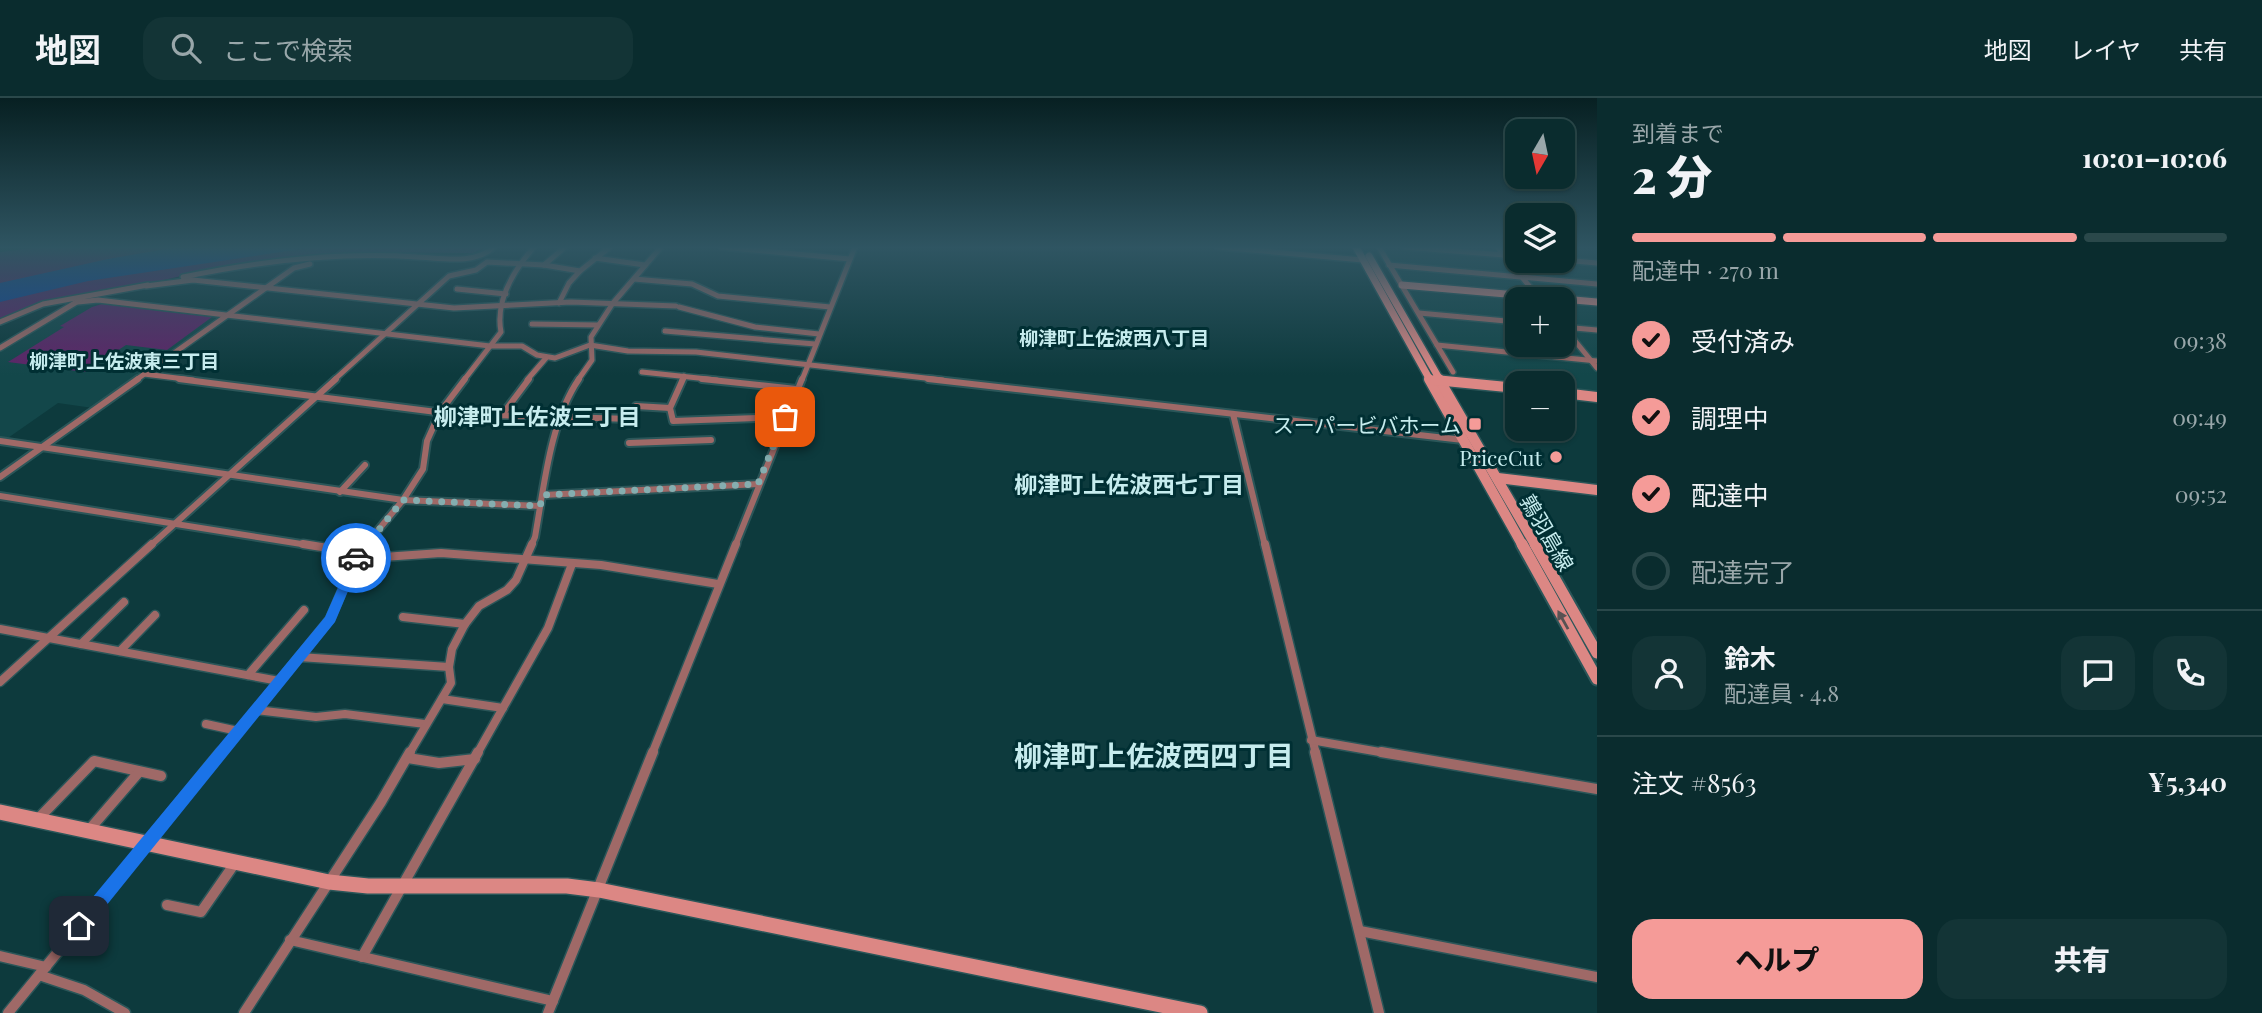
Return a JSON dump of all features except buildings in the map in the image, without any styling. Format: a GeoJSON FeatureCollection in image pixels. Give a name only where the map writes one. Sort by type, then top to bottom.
{"type":"FeatureCollection","features":[{"type":"Feature","properties":{"kind":"main road"},"geometry":{"type":"LineString","coordinates":[[1379,290],[1597,679]]}},
{"type":"Feature","properties":{"kind":"main road","name":"鶉羽島線"},"geometry":{"type":"LineString","coordinates":[[1388,290],[1596,650]]}},
{"type":"Feature","properties":{"kind":"main road"},"geometry":{"type":"LineString","coordinates":[[1452,290],[1505,295]]}},
{"type":"Feature","properties":{"kind":"main road"},"geometry":{"type":"LineString","coordinates":[[1575,300],[1597,302]]}},
{"type":"Feature","properties":{"kind":"main road"},"geometry":{"type":"LineString","coordinates":[[1429,379],[1505,387]]}},
{"type":"Feature","properties":{"kind":"main road"},"geometry":{"type":"LineString","coordinates":[[1575,394],[1597,397]]}},
{"type":"Feature","properties":{"kind":"main road"},"geometry":{"type":"LineString","coordinates":[[1497,478],[1597,490]]}},
{"type":"Feature","properties":{"kind":"main road"},"geometry":{"type":"LineString","coordinates":[[0,812],[328,882],[403,886],[567,886],[599,890],[1200,1013]]}},
{"type":"Feature","properties":{"kind":"street"},"geometry":{"type":"LineString","coordinates":[[0,322],[43,304],[123,290]]}},
{"type":"Feature","properties":{"kind":"street"},"geometry":{"type":"LineString","coordinates":[[0,477],[265,290]]}},
{"type":"Feature","properties":{"kind":"street"},"geometry":{"type":"LineString","coordinates":[[282,290],[454,308],[559,303],[677,306],[755,327],[819,334]]}},
{"type":"Feature","properties":{"kind":"street"},"geometry":{"type":"LineString","coordinates":[[0,682],[435,290]]}},
{"type":"Feature","properties":{"kind":"street"},"geometry":{"type":"LineString","coordinates":[[464,290],[506,294]]}},
{"type":"Feature","properties":{"kind":"street"},"geometry":{"type":"LineString","coordinates":[[8,1013],[330,619],[358,554],[403,500],[423,469],[427,440],[440,412],[501,332],[497,319],[508,290]]}},
{"type":"Feature","properties":{"kind":"street"},"geometry":{"type":"LineString","coordinates":[[559,303],[566,290]]}},
{"type":"Feature","properties":{"kind":"street"},"geometry":{"type":"LineString","coordinates":[[244,1013],[408,758],[425,724],[442,699],[451,683],[449,667],[452,649],[465,624],[480,606],[507,590],[516,580],[535,537],[547,466],[569,394],[590,365],[590,345],[598,326],[625,290]]}},
{"type":"Feature","properties":{"kind":"street"},"geometry":{"type":"LineString","coordinates":[[704,290],[718,296],[830,307]]}},
{"type":"Feature","properties":{"kind":"street"},"geometry":{"type":"LineString","coordinates":[[548,1013],[837,290]]}},
{"type":"Feature","properties":{"kind":"street"},"geometry":{"type":"LineString","coordinates":[[1405,290],[1453,372]]}},
{"type":"Feature","properties":{"kind":"street"},"geometry":{"type":"LineString","coordinates":[[0,348],[85,296]]}},
{"type":"Feature","properties":{"kind":"street"},"geometry":{"type":"LineString","coordinates":[[78,302],[98,300],[489,346],[522,346],[526,351],[546,358],[562,359],[584,345],[628,351],[696,352],[1463,440]]}},
{"type":"Feature","properties":{"kind":"street"},"geometry":{"type":"LineString","coordinates":[[1419,313],[1505,322]]}},
{"type":"Feature","properties":{"kind":"street"},"geometry":{"type":"LineString","coordinates":[[532,324],[598,326]]}},
{"type":"Feature","properties":{"kind":"street"},"geometry":{"type":"LineString","coordinates":[[1575,328],[1597,330]]}},
{"type":"Feature","properties":{"kind":"street"},"geometry":{"type":"LineString","coordinates":[[665,331],[815,344]]}},
{"type":"Feature","properties":{"kind":"street"},"geometry":{"type":"LineString","coordinates":[[1575,340],[1594,360],[1597,368]]}},
{"type":"Feature","properties":{"kind":"street"},"geometry":{"type":"LineString","coordinates":[[1437,345],[1594,360]]}},
{"type":"Feature","properties":{"kind":"street"},"geometry":{"type":"LineString","coordinates":[[502,415],[520,388],[546,358]]}},
{"type":"Feature","properties":{"kind":"street"},"geometry":{"type":"LineString","coordinates":[[642,372],[796,389]]}},
{"type":"Feature","properties":{"kind":"street"},"geometry":{"type":"LineString","coordinates":[[144,374],[440,412],[632,419]]}},
{"type":"Feature","properties":{"kind":"street"},"geometry":{"type":"LineString","coordinates":[[684,376],[670,408],[673,421],[785,417]]}},
{"type":"Feature","properties":{"kind":"street"},"geometry":{"type":"LineString","coordinates":[[636,406],[670,408]]}},
{"type":"Feature","properties":{"kind":"street"},"geometry":{"type":"LineString","coordinates":[[1233,414],[1379,1013]]}},
{"type":"Feature","properties":{"kind":"street"},"geometry":{"type":"LineString","coordinates":[[629,443],[710,440]]}},
{"type":"Feature","properties":{"kind":"street"},"geometry":{"type":"LineString","coordinates":[[0,441],[403,500],[540,506]]}},
{"type":"Feature","properties":{"kind":"street"},"geometry":{"type":"LineString","coordinates":[[340,492],[365,465]]}},
{"type":"Feature","properties":{"kind":"street"},"geometry":{"type":"LineString","coordinates":[[543,495],[758,484]]}},
{"type":"Feature","properties":{"kind":"street"},"geometry":{"type":"LineString","coordinates":[[0,496],[358,554],[383,557],[441,553],[601,565],[718,584]]}},
{"type":"Feature","properties":{"kind":"street"},"geometry":{"type":"LineString","coordinates":[[362,957],[548,628],[572,564]]}},
{"type":"Feature","properties":{"kind":"street"},"geometry":{"type":"LineString","coordinates":[[81,644],[124,602]]}},
{"type":"Feature","properties":{"kind":"street"},"geometry":{"type":"LineString","coordinates":[[248,675],[304,610]]}},
{"type":"Feature","properties":{"kind":"street"},"geometry":{"type":"LineString","coordinates":[[120,651],[155,615]]}},
{"type":"Feature","properties":{"kind":"street"},"geometry":{"type":"LineString","coordinates":[[403,617],[465,624]]}},
{"type":"Feature","properties":{"kind":"street"},"geometry":{"type":"LineString","coordinates":[[0,629],[279,681]]}},
{"type":"Feature","properties":{"kind":"street"},"geometry":{"type":"LineString","coordinates":[[299,657],[449,667]]}},
{"type":"Feature","properties":{"kind":"street"},"geometry":{"type":"LineString","coordinates":[[442,699],[503,708]]}},
{"type":"Feature","properties":{"kind":"street"},"geometry":{"type":"LineString","coordinates":[[256,710],[316,717],[345,714],[425,724]]}},
{"type":"Feature","properties":{"kind":"street"},"geometry":{"type":"LineString","coordinates":[[206,724],[238,731]]}},
{"type":"Feature","properties":{"kind":"street"},"geometry":{"type":"LineString","coordinates":[[1311,740],[1597,789]]}},
{"type":"Feature","properties":{"kind":"street"},"geometry":{"type":"LineString","coordinates":[[408,758],[439,763],[475,759]]}},
{"type":"Feature","properties":{"kind":"street"},"geometry":{"type":"LineString","coordinates":[[37,820],[94,761],[161,776]]}},
{"type":"Feature","properties":{"kind":"street"},"geometry":{"type":"LineString","coordinates":[[87,832],[139,772]]}},
{"type":"Feature","properties":{"kind":"street"},"geometry":{"type":"LineString","coordinates":[[167,905],[201,912],[235,863]]}},
{"type":"Feature","properties":{"kind":"street"},"geometry":{"type":"LineString","coordinates":[[1360,931],[1597,977]]}},
{"type":"Feature","properties":{"kind":"street"},"geometry":{"type":"LineString","coordinates":[[290,940],[553,1001]]}},
{"type":"Feature","properties":{"kind":"street"},"geometry":{"type":"LineString","coordinates":[[0,956],[43,971],[125,1013]]}},
{"type":"Feature","properties":{"kind":"shaded area"},"geometry":{"type":"Polygon","coordinates":[[[0,290],[117,290],[70,297],[0,320],[0,290]]]}},
{"type":"Feature","properties":{"kind":"shaded area"},"geometry":{"type":"Polygon","coordinates":[[[1401,290],[1505,290],[1505,357],[1575,357],[1575,290],[1597,290],[1597,395],[1575,393],[1575,371],[1505,371],[1505,381],[1456,380],[1401,290]]]}},
{"type":"Feature","properties":{"kind":"shaded area"},"geometry":{"type":"Polygon","coordinates":[[[99,301],[223,316],[93,408],[58,403],[5,440],[0,439],[0,351],[79,304],[99,301]]]}},
{"type":"Feature","properties":{"kind":"shaded area"},"geometry":{"type":"Polygon","coordinates":[[[102,304],[212,317],[167,350],[126,345],[85,372],[8,362],[64,327],[60,326],[102,304]]]}},
{"type":"Feature","properties":{"kind":"water"},"geometry":{"type":"Polygon","coordinates":[[[0,290],[52,290],[0,302],[0,290]]]}},
{"type":"Feature","properties":{"kind":"way so far"},"geometry":{"type":"LineString","coordinates":[[356,558],[403,500],[524,507],[540,506],[543,495],[758,484],[785,417]]}},
{"type":"Feature","properties":{"kind":"place","name":"スーパービバホーム"},"geometry":{"type":"Point","coordinates":[1475,424]}},
{"type":"Feature","properties":{"kind":"place","name":"PriceCut"},"geometry":{"type":"Point","coordinates":[1556,457]}},
{"type":"Feature","properties":{"kind":"district","name":"柳津町上佐波西八丁目"},"geometry":{"type":"Point","coordinates":[1114,337]}},
{"type":"Feature","properties":{"kind":"district","name":"柳津町上佐波東三丁目"},"geometry":{"type":"Point","coordinates":[124,360]}},
{"type":"Feature","properties":{"kind":"district","name":"柳津町上佐波三丁目"},"geometry":{"type":"Point","coordinates":[537,415]}},
{"type":"Feature","properties":{"kind":"district","name":"柳津町上佐波西七丁目"},"geometry":{"type":"Point","coordinates":[1129,483]}},
{"type":"Feature","properties":{"kind":"district","name":"柳津町上佐波西四丁目"},"geometry":{"type":"Point","coordinates":[1154,754]}},
{"type":"Feature","properties":{"kind":"route"},"geometry":{"type":"LineString","coordinates":[[79,926],[330,619],[356,558]]}}]}
